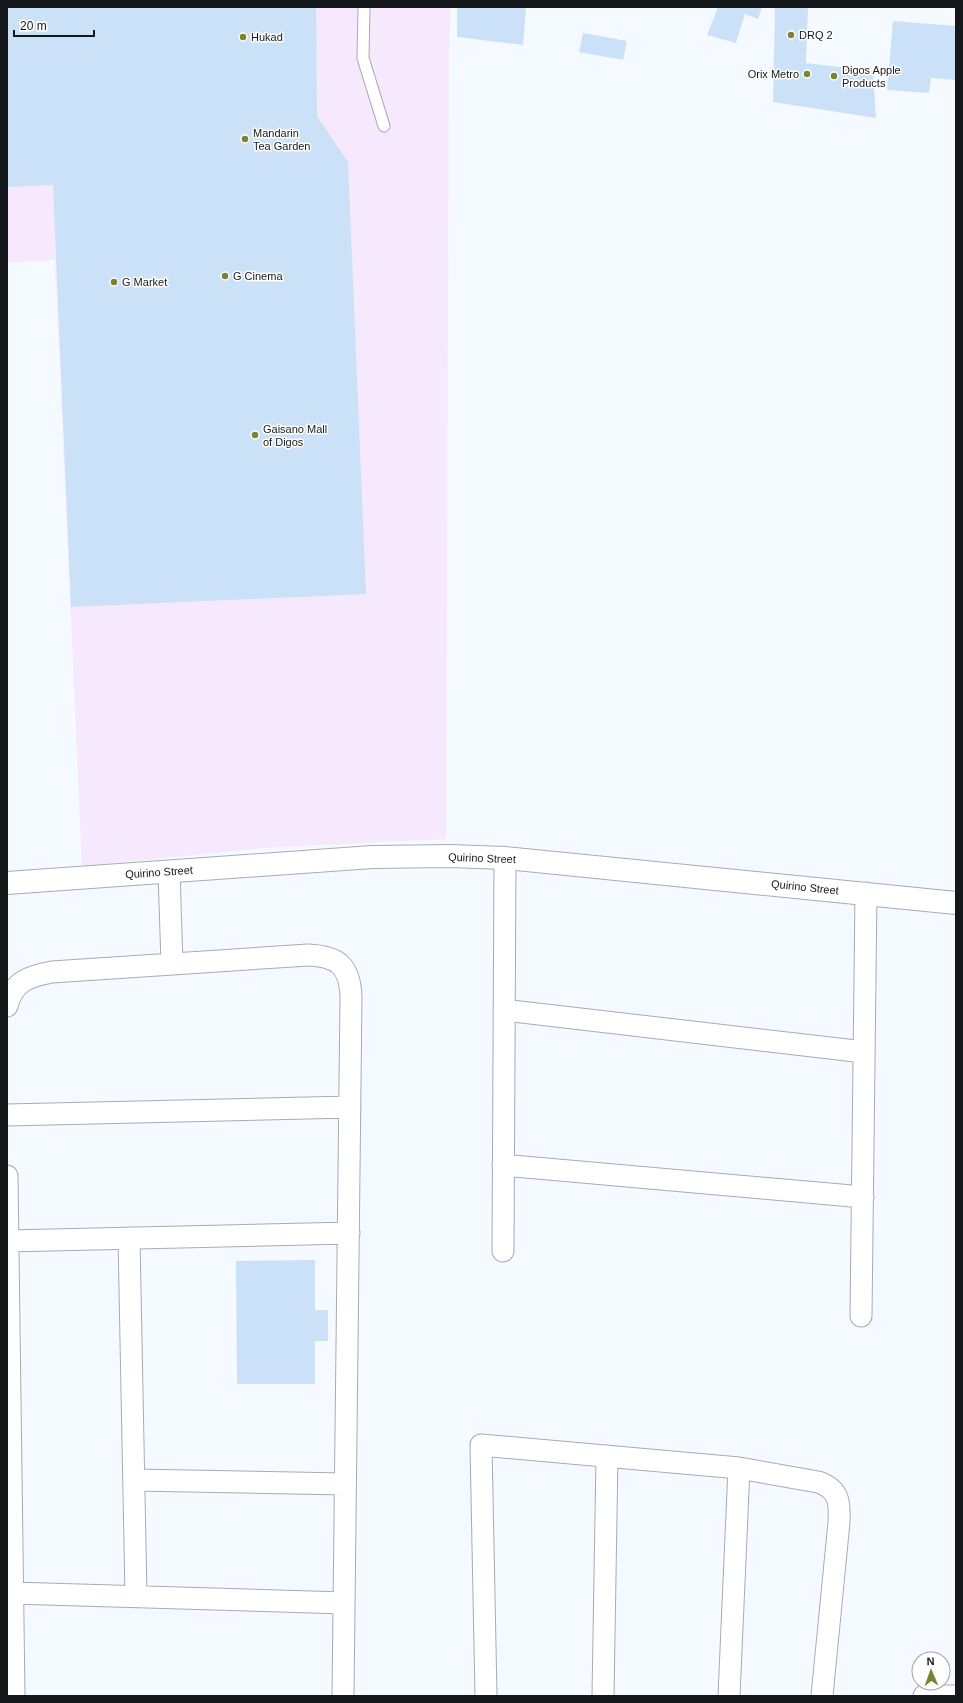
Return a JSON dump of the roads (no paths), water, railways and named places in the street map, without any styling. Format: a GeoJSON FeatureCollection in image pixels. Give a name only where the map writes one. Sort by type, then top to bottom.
{"type":"FeatureCollection","features":[{"type":"Feature","properties":{"kind":"street","name":"Quirino Street"},"geometry":{"type":"LineString","coordinates":[[7,883],[372,857],[450,856],[505,858],[956,903]]}},
{"type":"Feature","properties":{"kind":"street"},"geometry":{"type":"LineString","coordinates":[[503,1250],[505,858]]}},
{"type":"Feature","properties":{"kind":"street"},"geometry":{"type":"LineString","coordinates":[[169,872],[172,964]]}},
{"type":"Feature","properties":{"kind":"street"},"geometry":{"type":"LineString","coordinates":[[861,1316],[866,893]]}},
{"type":"Feature","properties":{"kind":"street"},"geometry":{"type":"LineString","coordinates":[[7,1006],[9,998],[17,985],[32,976],[52,972],[308,955],[334,959],[347,973],[350,985],[350,1106],[343,1696]]}},
{"type":"Feature","properties":{"kind":"street"},"geometry":{"type":"LineString","coordinates":[[504,1010],[864,1052]]}},
{"type":"Feature","properties":{"kind":"street"},"geometry":{"type":"LineString","coordinates":[[7,1115],[350,1106]]}},
{"type":"Feature","properties":{"kind":"street"},"geometry":{"type":"LineString","coordinates":[[504,1165],[863,1197]]}},
{"type":"Feature","properties":{"kind":"street"},"geometry":{"type":"LineString","coordinates":[[7,1176],[14,1696]]}},
{"type":"Feature","properties":{"kind":"street"},"geometry":{"type":"LineString","coordinates":[[8,1241],[349,1233]]}},
{"type":"Feature","properties":{"kind":"street"},"geometry":{"type":"LineString","coordinates":[[129,1238],[136,1596]]}},
{"type":"Feature","properties":{"kind":"street"},"geometry":{"type":"LineString","coordinates":[[486,1696],[481,1445],[739,1468],[818,1482],[828,1487],[837,1497],[840,1513],[822,1696]]}},
{"type":"Feature","properties":{"kind":"street"},"geometry":{"type":"LineString","coordinates":[[603,1696],[607,1456]]}},
{"type":"Feature","properties":{"kind":"street"},"geometry":{"type":"LineString","coordinates":[[729,1696],[739,1468]]}},
{"type":"Feature","properties":{"kind":"street"},"geometry":{"type":"LineString","coordinates":[[134,1480],[345,1484]]}},
{"type":"Feature","properties":{"kind":"street"},"geometry":{"type":"LineString","coordinates":[[12,1593],[344,1603]]}},
{"type":"Feature","properties":{"kind":"street"},"geometry":{"type":"LineString","coordinates":[[924,1696],[956,1696]]}},
{"type":"Feature","properties":{"kind":"lane"},"geometry":{"type":"LineString","coordinates":[[364,7],[363,58],[384,126]]}},
{"type":"Feature","properties":{"kind":"place","name":"DRQ 2"},"geometry":{"type":"Point","coordinates":[791,35]}},
{"type":"Feature","properties":{"kind":"place","name":"Hukad"},"geometry":{"type":"Point","coordinates":[243,37]}},
{"type":"Feature","properties":{"kind":"place","name":"Orix Metro"},"geometry":{"type":"Point","coordinates":[807,74]}},
{"type":"Feature","properties":{"kind":"place","name":"Digos Apple Products"},"geometry":{"type":"Point","coordinates":[834,76]}},
{"type":"Feature","properties":{"kind":"place","name":"Mandarin Tea Garden"},"geometry":{"type":"Point","coordinates":[245,139]}},
{"type":"Feature","properties":{"kind":"place","name":"G Cinema"},"geometry":{"type":"Point","coordinates":[225,276]}},
{"type":"Feature","properties":{"kind":"place","name":"G Market"},"geometry":{"type":"Point","coordinates":[114,282]}},
{"type":"Feature","properties":{"kind":"place","name":"Gaisano Mall of Digos"},"geometry":{"type":"Point","coordinates":[255,435]}}]}
